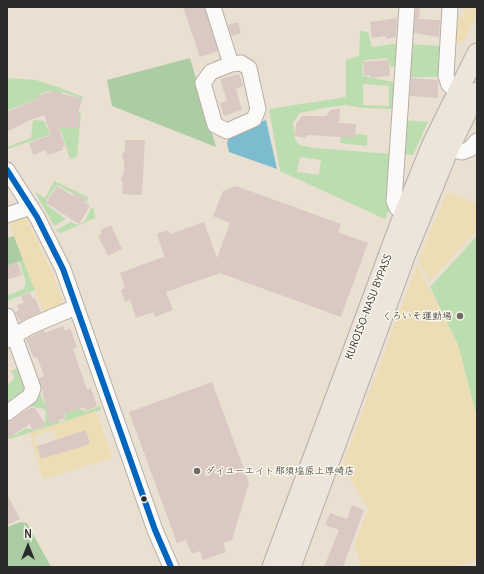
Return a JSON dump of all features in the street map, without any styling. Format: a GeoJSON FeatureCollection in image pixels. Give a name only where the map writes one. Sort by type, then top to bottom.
{"type":"FeatureCollection","features":[{"type":"Feature","properties":{"kind":"main road","name":"KUROISO-NASU BYPASS"},"geometry":{"type":"LineString","coordinates":[[272,567],[404,213],[432,144],[477,53]]}},
{"type":"Feature","properties":{"kind":"main road","name":"KUROISO-NASU BYPASS"},"geometry":{"type":"LineString","coordinates":[[291,567],[378,326],[449,149],[477,92]]}},
{"type":"Feature","properties":{"kind":"street"},"geometry":{"type":"LineString","coordinates":[[213,7],[231,64]]}},
{"type":"Feature","properties":{"kind":"street"},"geometry":{"type":"LineString","coordinates":[[404,213],[397,208],[394,201],[407,7]]}},
{"type":"Feature","properties":{"kind":"street"},"geometry":{"type":"LineString","coordinates":[[450,7],[446,76],[448,85],[458,91]]}},
{"type":"Feature","properties":{"kind":"street"},"geometry":{"type":"LineString","coordinates":[[241,63],[248,68],[258,109],[254,119],[227,131],[215,125],[203,83],[211,72],[231,64],[241,63]]}},
{"type":"Feature","properties":{"kind":"street"},"geometry":{"type":"LineString","coordinates":[[449,149],[462,152],[470,149],[477,141]]}},
{"type":"Feature","properties":{"kind":"street"},"geometry":{"type":"LineString","coordinates":[[7,170],[31,206],[48,236],[63,269],[155,530],[171,567]]}},
{"type":"Feature","properties":{"kind":"street"},"geometry":{"type":"LineString","coordinates":[[7,215],[31,206]]}},
{"type":"Feature","properties":{"kind":"street"},"geometry":{"type":"LineString","coordinates":[[11,337],[76,307]]}},
{"type":"Feature","properties":{"kind":"street"},"geometry":{"type":"LineString","coordinates":[[7,316],[11,337],[33,388],[30,396],[7,413]]}},
{"type":"Feature","properties":{"kind":"green space"},"geometry":{"type":"Polygon","coordinates":[[[360,31],[368,32],[372,47],[399,43],[399,66],[391,67],[390,62],[386,58],[364,60],[362,65],[363,76],[398,83],[393,121],[393,109],[362,108],[345,105],[324,108],[300,113],[293,123],[295,139],[299,145],[313,148],[392,154],[389,210],[385,219],[280,171],[269,109],[346,97],[346,60],[359,56],[360,31]],[[363,84],[363,105],[389,106],[389,86],[363,84]],[[300,157],[297,172],[319,175],[321,160],[300,157]]]}},
{"type":"Feature","properties":{"kind":"green space"},"geometry":{"type":"Polygon","coordinates":[[[408,44],[442,46],[440,77],[411,77],[408,79],[408,44]]]}},
{"type":"Feature","properties":{"kind":"green space"},"geometry":{"type":"Polygon","coordinates":[[[190,58],[216,147],[112,106],[107,80],[190,58]]]}},
{"type":"Feature","properties":{"kind":"green space"},"geometry":{"type":"Polygon","coordinates":[[[7,78],[36,80],[83,97],[83,99],[63,92],[60,94],[81,114],[77,157],[70,159],[61,131],[8,149],[7,147],[31,138],[33,120],[44,121],[50,133],[60,129],[62,125],[53,92],[49,91],[38,95],[37,99],[7,111],[7,78]]]}},
{"type":"Feature","properties":{"kind":"green space"},"geometry":{"type":"Polygon","coordinates":[[[402,120],[428,122],[413,155],[401,154],[402,120]]]}},
{"type":"Feature","properties":{"kind":"green space"},"geometry":{"type":"Polygon","coordinates":[[[355,134],[367,135],[367,146],[340,143],[341,137],[355,134]]]}},
{"type":"Feature","properties":{"kind":"green space"},"geometry":{"type":"Polygon","coordinates":[[[54,181],[88,197],[87,203],[85,202],[86,199],[75,193],[73,194],[58,185],[55,187],[46,201],[47,205],[66,219],[54,226],[35,192],[45,198],[54,181]]]}},
{"type":"Feature","properties":{"kind":"green space"},"geometry":{"type":"Polygon","coordinates":[[[91,208],[94,209],[95,218],[61,233],[56,230],[71,222],[77,225],[85,221],[91,208]]]}},
{"type":"Feature","properties":{"kind":"green space"},"geometry":{"type":"Polygon","coordinates":[[[14,236],[23,260],[7,266],[7,238],[14,236]]]}},
{"type":"Feature","properties":{"kind":"green space","name":"くろいそ運動場"},"geometry":{"type":"Polygon","coordinates":[[[477,236],[477,418],[458,345],[430,287],[477,236]]]}},
{"type":"Feature","properties":{"kind":"green space"},"geometry":{"type":"Polygon","coordinates":[[[23,260],[35,290],[7,301],[7,293],[9,295],[24,289],[26,282],[19,261],[23,260]]]}},
{"type":"Feature","properties":{"kind":"green space"},"geometry":{"type":"Polygon","coordinates":[[[22,366],[29,389],[7,408],[7,386],[15,378],[11,371],[22,366]]]}},
{"type":"Feature","properties":{"kind":"green space"},"geometry":{"type":"Polygon","coordinates":[[[40,394],[50,414],[60,422],[65,420],[65,411],[76,408],[85,412],[100,406],[101,410],[10,439],[7,436],[7,430],[11,435],[15,435],[26,428],[34,430],[44,426],[46,413],[44,409],[28,406],[40,394]]]}},
{"type":"Feature","properties":{"kind":"green space"},"geometry":{"type":"Polygon","coordinates":[[[21,522],[27,523],[51,567],[7,567],[7,527],[21,522]]]}},
{"type":"Feature","properties":{"kind":"sand"},"geometry":{"type":"Polygon","coordinates":[[[462,7],[477,7],[477,14],[463,43],[454,41],[455,16],[466,17],[462,7]]]}},
{"type":"Feature","properties":{"kind":"sand"},"geometry":{"type":"Polygon","coordinates":[[[447,192],[477,204],[477,230],[430,281],[418,261],[447,192]]]}},
{"type":"Feature","properties":{"kind":"sand"},"geometry":{"type":"Polygon","coordinates":[[[25,214],[54,276],[64,306],[44,314],[8,220],[25,214]]]}},
{"type":"Feature","properties":{"kind":"sand"},"geometry":{"type":"Polygon","coordinates":[[[417,265],[458,345],[477,418],[477,560],[454,567],[361,567],[354,545],[368,509],[342,466],[417,265]]]}},
{"type":"Feature","properties":{"kind":"sand"},"geometry":{"type":"Polygon","coordinates":[[[96,411],[113,458],[43,479],[29,433],[96,411]],[[54,430],[34,436],[41,459],[61,453],[54,430]],[[86,430],[60,438],[64,452],[90,444],[86,430]]]}},
{"type":"Feature","properties":{"kind":"water"},"geometry":{"type":"Polygon","coordinates":[[[266,120],[277,169],[229,152],[227,143],[231,133],[266,120]]]}},
{"type":"Feature","properties":{"kind":"building"},"geometry":{"type":"Polygon","coordinates":[[[183,7],[204,7],[218,51],[200,57],[183,7]]]}},
{"type":"Feature","properties":{"kind":"building"},"geometry":{"type":"Polygon","coordinates":[[[416,7],[420,7],[419,19],[440,20],[439,37],[414,33],[416,7]]]}},
{"type":"Feature","properties":{"kind":"building"},"geometry":{"type":"Polygon","coordinates":[[[397,18],[396,37],[386,39],[386,36],[372,38],[370,22],[397,18]]]}},
{"type":"Feature","properties":{"kind":"building"},"geometry":{"type":"Polygon","coordinates":[[[238,22],[241,33],[232,36],[228,25],[238,22]]]}},
{"type":"Feature","properties":{"kind":"building"},"geometry":{"type":"Polygon","coordinates":[[[389,60],[390,76],[370,78],[370,75],[364,76],[363,62],[389,60]]]}},
{"type":"Feature","properties":{"kind":"building"},"geometry":{"type":"Polygon","coordinates":[[[239,74],[243,86],[236,89],[242,110],[224,116],[220,103],[227,101],[220,79],[239,74]]]}},
{"type":"Feature","properties":{"kind":"building"},"geometry":{"type":"Polygon","coordinates":[[[411,78],[438,80],[438,98],[410,96],[411,78]]]}},
{"type":"Feature","properties":{"kind":"building"},"geometry":{"type":"Polygon","coordinates":[[[53,91],[82,99],[79,110],[79,128],[59,128],[65,146],[62,147],[63,150],[48,155],[46,150],[33,155],[29,143],[51,135],[44,115],[30,120],[7,132],[7,112],[38,99],[37,96],[53,91]]]}},
{"type":"Feature","properties":{"kind":"building"},"geometry":{"type":"Polygon","coordinates":[[[340,108],[339,123],[356,124],[355,138],[307,135],[306,138],[295,136],[296,124],[302,116],[326,116],[331,110],[340,108]]]}},
{"type":"Feature","properties":{"kind":"building"},"geometry":{"type":"Polygon","coordinates":[[[125,140],[145,140],[142,195],[122,194],[123,183],[121,179],[124,172],[124,161],[122,155],[125,150],[125,140]]]}},
{"type":"Feature","properties":{"kind":"building"},"geometry":{"type":"Polygon","coordinates":[[[57,186],[73,196],[75,193],[86,199],[84,202],[90,206],[79,224],[46,203],[57,186]]]}},
{"type":"Feature","properties":{"kind":"building"},"geometry":{"type":"Polygon","coordinates":[[[236,186],[341,224],[338,232],[368,243],[341,317],[220,273],[166,292],[173,310],[155,317],[153,312],[136,318],[130,300],[125,302],[121,290],[125,288],[120,273],[163,257],[165,259],[157,234],[168,230],[170,234],[204,222],[217,258],[230,223],[213,216],[223,191],[236,186]]]}},
{"type":"Feature","properties":{"kind":"building"},"geometry":{"type":"Polygon","coordinates":[[[111,225],[122,249],[108,256],[98,236],[102,234],[100,230],[111,225]]]}},
{"type":"Feature","properties":{"kind":"building"},"geometry":{"type":"Polygon","coordinates":[[[17,262],[22,275],[7,280],[7,266],[17,262]]]}},
{"type":"Feature","properties":{"kind":"building"},"geometry":{"type":"Polygon","coordinates":[[[30,293],[33,299],[35,298],[41,312],[20,322],[15,312],[19,310],[17,305],[24,303],[21,296],[30,293]]]}},
{"type":"Feature","properties":{"kind":"building"},"geometry":{"type":"Polygon","coordinates":[[[63,326],[65,331],[70,328],[77,347],[73,349],[87,390],[91,388],[97,406],[86,411],[84,407],[64,414],[65,418],[50,424],[39,378],[44,376],[37,357],[34,358],[26,339],[44,330],[45,333],[63,326]]]}},
{"type":"Feature","properties":{"kind":"building"},"geometry":{"type":"Polygon","coordinates":[[[212,382],[249,483],[232,540],[223,543],[226,552],[203,560],[200,551],[192,554],[186,540],[177,543],[129,412],[212,382]]]}},
{"type":"Feature","properties":{"kind":"building"},"geometry":{"type":"Polygon","coordinates":[[[30,408],[35,408],[46,425],[32,430],[30,424],[7,439],[7,422],[30,408]]]}},
{"type":"Feature","properties":{"kind":"building"},"geometry":{"type":"Polygon","coordinates":[[[86,430],[90,444],[41,459],[37,446],[86,430]]]}},
{"type":"Feature","properties":{"kind":"building"},"geometry":{"type":"Polygon","coordinates":[[[7,494],[20,519],[7,525],[7,494]]]}},
{"type":"Feature","properties":{"kind":"building"},"geometry":{"type":"Polygon","coordinates":[[[352,505],[364,510],[343,567],[324,567],[339,530],[325,525],[330,513],[347,519],[352,505]]]}},
{"type":"Feature","properties":{"kind":"transit line"},"geometry":{"type":"LineString","coordinates":[[7,170],[37,217],[63,269],[155,530],[171,567]]}},
{"type":"Feature","properties":{"kind":"place","name":"くろいそ運動場"},"geometry":{"type":"Point","coordinates":[460,316]}},
{"type":"Feature","properties":{"kind":"place","name":"ダイユーエイト那須塩原上厚崎店"},"geometry":{"type":"Point","coordinates":[197,471]}}]}
